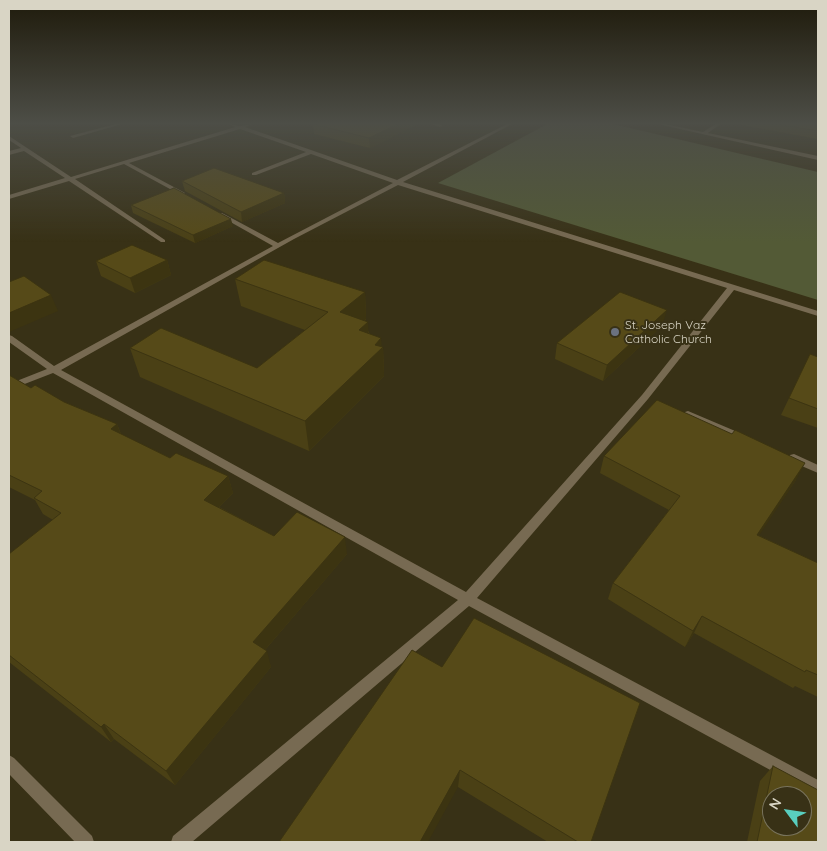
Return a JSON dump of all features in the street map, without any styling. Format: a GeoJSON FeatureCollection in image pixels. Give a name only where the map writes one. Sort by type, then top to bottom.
{"type":"FeatureCollection","features":[{"type":"Feature","properties":{"kind":"street"},"geometry":{"type":"LineString","coordinates":[[44,163],[163,241]]}},
{"type":"Feature","properties":{"kind":"street"},"geometry":{"type":"LineString","coordinates":[[9,197],[121,163]]}},
{"type":"Feature","properties":{"kind":"street"},"geometry":{"type":"LineString","coordinates":[[125,163],[192,199]]}},
{"type":"Feature","properties":{"kind":"street"},"geometry":{"type":"LineString","coordinates":[[254,174],[283,163]]}},
{"type":"Feature","properties":{"kind":"street"},"geometry":{"type":"LineString","coordinates":[[341,163],[396,182],[818,314]]}},
{"type":"Feature","properties":{"kind":"street"},"geometry":{"type":"LineString","coordinates":[[9,387],[54,370],[433,163]]}},
{"type":"Feature","properties":{"kind":"street"},"geometry":{"type":"LineString","coordinates":[[210,208],[278,246]]}},
{"type":"Feature","properties":{"kind":"street"},"geometry":{"type":"LineString","coordinates":[[179,842],[468,599],[649,398],[732,287]]}},
{"type":"Feature","properties":{"kind":"street"},"geometry":{"type":"LineString","coordinates":[[9,338],[54,370],[468,599],[818,788]]}},
{"type":"Feature","properties":{"kind":"street"},"geometry":{"type":"LineString","coordinates":[[681,412],[754,442]]}},
{"type":"Feature","properties":{"kind":"street"},"geometry":{"type":"LineString","coordinates":[[782,454],[818,469]]}},
{"type":"Feature","properties":{"kind":"street"},"geometry":{"type":"LineString","coordinates":[[9,763],[86,842]]}},
{"type":"Feature","properties":{"kind":"green space"},"geometry":{"type":"Polygon","coordinates":[[[476,163],[778,163],[818,172],[818,300],[438,183],[476,163]]]}},
{"type":"Feature","properties":{"kind":"building"},"geometry":{"type":"Polygon","coordinates":[[[214,168],[284,193],[241,212],[182,181],[214,168]]]}},
{"type":"Feature","properties":{"kind":"building"},"geometry":{"type":"Polygon","coordinates":[[[174,188],[231,219],[193,235],[131,205],[174,188]]]}},
{"type":"Feature","properties":{"kind":"building"},"geometry":{"type":"Polygon","coordinates":[[[132,245],[167,260],[130,278],[96,261],[132,245]]]}},
{"type":"Feature","properties":{"kind":"building"},"geometry":{"type":"Polygon","coordinates":[[[264,260],[365,292],[340,312],[368,322],[359,330],[381,338],[375,345],[383,347],[305,421],[130,348],[161,328],[257,368],[328,312],[235,279],[264,260]]]}},
{"type":"Feature","properties":{"kind":"building"},"geometry":{"type":"Polygon","coordinates":[[[24,276],[51,295],[9,313],[9,282],[24,276]]]}},
{"type":"Feature","properties":{"kind":"building"},"geometry":{"type":"Polygon","coordinates":[[[620,292],[667,310],[607,365],[557,343],[620,292]]]}},
{"type":"Feature","properties":{"kind":"building"},"geometry":{"type":"Polygon","coordinates":[[[810,354],[818,357],[818,409],[789,398],[810,354]]]}},
{"type":"Feature","properties":{"kind":"building"},"geometry":{"type":"Polygon","coordinates":[[[9,375],[31,388],[35,385],[64,402],[117,424],[111,429],[170,458],[176,453],[228,476],[204,500],[274,536],[297,512],[345,537],[253,642],[267,651],[166,771],[104,724],[101,727],[9,655],[9,554],[61,513],[34,498],[42,491],[9,475],[9,375]]]}},
{"type":"Feature","properties":{"kind":"building"},"geometry":{"type":"Polygon","coordinates":[[[657,400],[732,434],[735,430],[805,463],[757,535],[818,563],[818,675],[806,670],[805,672],[702,616],[693,631],[613,583],[680,496],[604,456],[657,400]]]}},
{"type":"Feature","properties":{"kind":"building"},"geometry":{"type":"Polygon","coordinates":[[[474,618],[640,703],[591,842],[578,842],[460,770],[420,842],[279,842],[412,650],[442,667],[474,618]]]}},
{"type":"Feature","properties":{"kind":"building"},"geometry":{"type":"Polygon","coordinates":[[[773,766],[810,786],[769,786],[773,766]]]}},
{"type":"Feature","properties":{"kind":"building"},"geometry":{"type":"Polygon","coordinates":[[[812,787],[818,790],[818,842],[757,842],[762,818],[762,836],[812,836],[812,787]]]}},
{"type":"Feature","properties":{"kind":"place","name":"St. Joseph Vaz Catholic Church"},"geometry":{"type":"Point","coordinates":[615,332]}}]}
